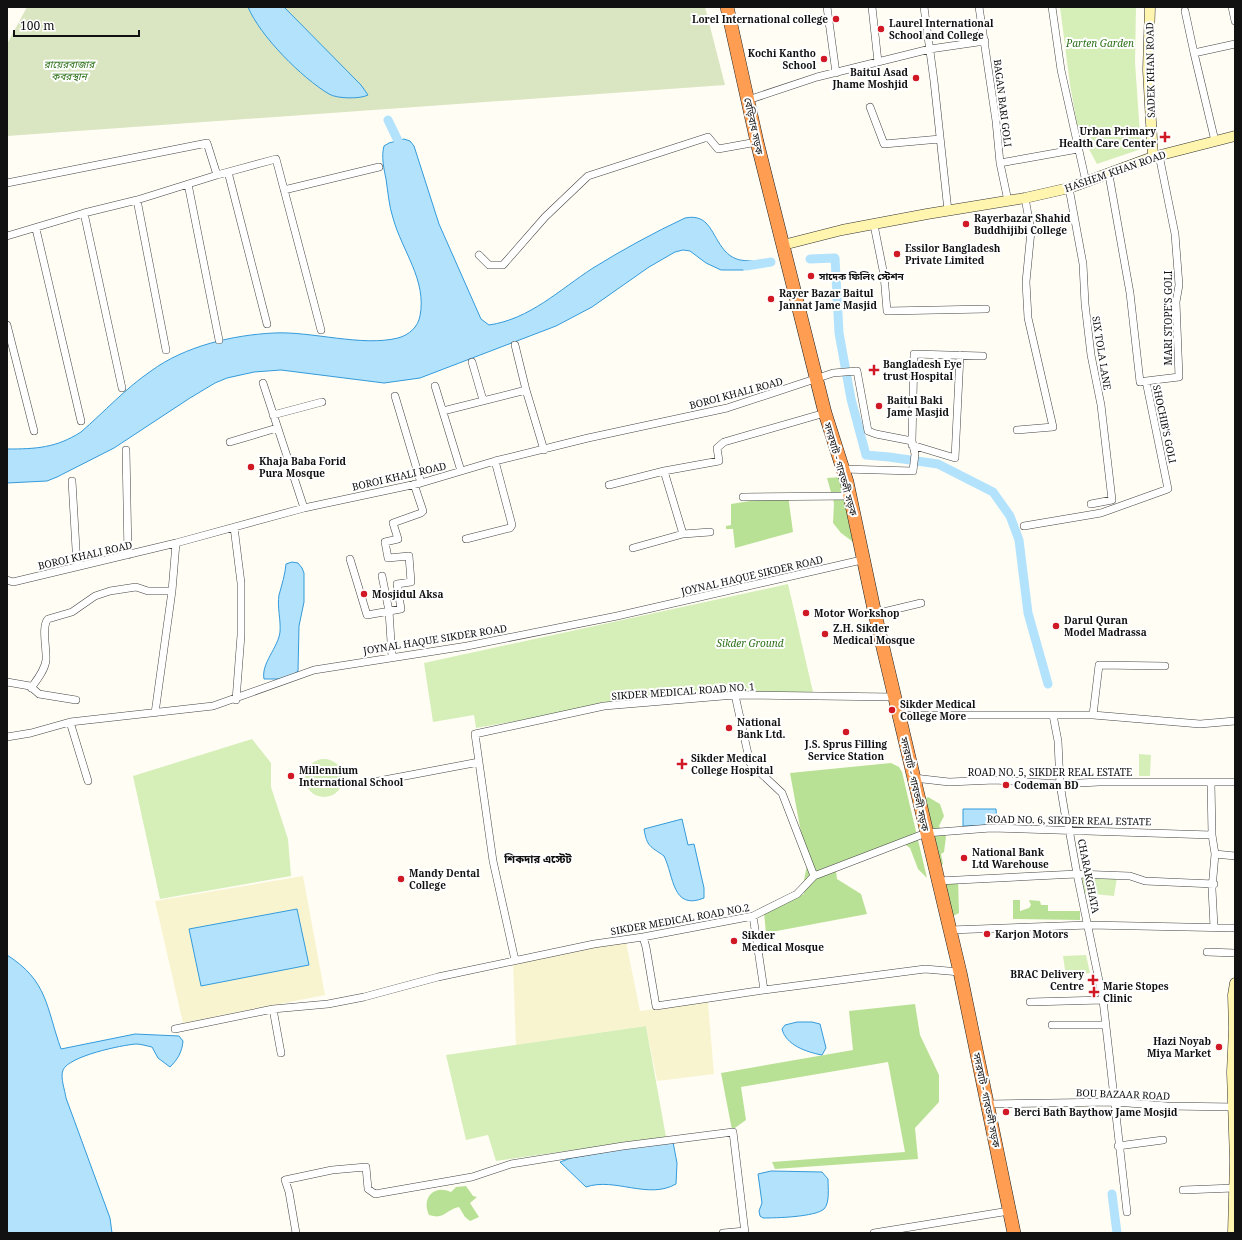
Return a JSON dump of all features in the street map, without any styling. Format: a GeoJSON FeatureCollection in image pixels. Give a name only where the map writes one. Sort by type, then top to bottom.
{"type":"FeatureCollection","features":[{"type":"Feature","properties":{"kind":"highway","name":"বেড়িবাধ সড়ক"},"geometry":{"type":"LineString","coordinates":[[727,7],[757,142],[783,245]]}},
{"type":"Feature","properties":{"kind":"highway","name":"সদরঘাট - গাবতলী সড়ক"},"geometry":{"type":"LineString","coordinates":[[783,245],[818,380],[825,413],[844,469],[866,559],[875,614],[926,834],[960,972],[1014,1233]]}},
{"type":"Feature","properties":{"kind":"street"},"geometry":{"type":"LineString","coordinates":[[827,7],[836,73]]}},
{"type":"Feature","properties":{"kind":"street"},"geometry":{"type":"LineString","coordinates":[[872,7],[878,62]]}},
{"type":"Feature","properties":{"kind":"street"},"geometry":{"type":"LineString","coordinates":[[924,7],[948,211]]}},
{"type":"Feature","properties":{"kind":"street","name":"BAGAN BARI GOLI"},"geometry":{"type":"LineString","coordinates":[[979,7],[996,121],[1000,163],[1008,201]]}},
{"type":"Feature","properties":{"kind":"street"},"geometry":{"type":"LineString","coordinates":[[1052,7],[1061,70],[1086,182]]}},
{"type":"Feature","properties":{"kind":"street","name":"SADEK KHAN ROAD"},"geometry":{"type":"LineString","coordinates":[[1150,7],[1148,70],[1156,156]]}},
{"type":"Feature","properties":{"kind":"street"},"geometry":{"type":"LineString","coordinates":[[1233,10],[1235,21]]}},
{"type":"Feature","properties":{"kind":"street"},"geometry":{"type":"LineString","coordinates":[[1185,11],[1215,141]]}},
{"type":"Feature","properties":{"kind":"street"},"geometry":{"type":"LineString","coordinates":[[748,100],[836,73],[930,49],[985,41]]}},
{"type":"Feature","properties":{"kind":"street"},"geometry":{"type":"LineString","coordinates":[[1194,53],[1235,44]]}},
{"type":"Feature","properties":{"kind":"street"},"geometry":{"type":"LineString","coordinates":[[870,107],[884,144],[940,139]]}},
{"type":"Feature","properties":{"kind":"street","name":"HASHEM KHAN ROAD"},"geometry":{"type":"LineString","coordinates":[[783,245],[842,230],[1025,198],[1069,188],[1109,175],[1156,156],[1235,136]]}},
{"type":"Feature","properties":{"kind":"street"},"geometry":{"type":"LineString","coordinates":[[479,255],[489,265],[503,264],[545,217],[588,176],[708,137],[718,149],[757,142]]}},
{"type":"Feature","properties":{"kind":"street"},"geometry":{"type":"LineString","coordinates":[[7,183],[207,143],[217,175]]}},
{"type":"Feature","properties":{"kind":"street"},"geometry":{"type":"LineString","coordinates":[[1000,163],[1078,150]]}},
{"type":"Feature","properties":{"kind":"street","name":"MARI STOPE'S GOLI"},"geometry":{"type":"LineString","coordinates":[[1146,381],[1179,376],[1176,302],[1179,285],[1175,234],[1156,156]]}},
{"type":"Feature","properties":{"kind":"street"},"geometry":{"type":"LineString","coordinates":[[7,236],[36,229],[84,213],[137,200],[217,175],[276,159],[321,330]]}},
{"type":"Feature","properties":{"kind":"street"},"geometry":{"type":"LineString","coordinates":[[284,190],[379,167]]}},
{"type":"Feature","properties":{"kind":"street"},"geometry":{"type":"LineString","coordinates":[[228,172],[267,324]]}},
{"type":"Feature","properties":{"kind":"street","name":"SHOCHIB'S GOLI"},"geometry":{"type":"LineString","coordinates":[[1024,526],[1101,513],[1168,489],[1146,381],[1140,382],[1130,292],[1109,175]]}},
{"type":"Feature","properties":{"kind":"street"},"geometry":{"type":"LineString","coordinates":[[188,184],[219,340]]}},
{"type":"Feature","properties":{"kind":"street","name":"SIX TOLA LANE"},"geometry":{"type":"LineString","coordinates":[[1069,188],[1083,264],[1084,304],[1091,355],[1101,404],[1112,500],[1090,504]]}},
{"type":"Feature","properties":{"kind":"street"},"geometry":{"type":"LineString","coordinates":[[1017,430],[1053,427],[1028,318],[1026,282],[1031,231],[1025,198]]}},
{"type":"Feature","properties":{"kind":"street"},"geometry":{"type":"LineString","coordinates":[[137,200],[166,350]]}},
{"type":"Feature","properties":{"kind":"street"},"geometry":{"type":"LineString","coordinates":[[84,213],[122,388]]}},
{"type":"Feature","properties":{"kind":"street"},"geometry":{"type":"LineString","coordinates":[[874,225],[884,275],[887,311],[986,309]]}},
{"type":"Feature","properties":{"kind":"street"},"geometry":{"type":"LineString","coordinates":[[36,229],[81,421]]}},
{"type":"Feature","properties":{"kind":"street"},"geometry":{"type":"LineString","coordinates":[[7,325],[34,431]]}},
{"type":"Feature","properties":{"kind":"street"},"geometry":{"type":"LineString","coordinates":[[515,344],[526,390],[544,450]]}},
{"type":"Feature","properties":{"kind":"street"},"geometry":{"type":"LineString","coordinates":[[844,469],[913,471],[915,454],[912,443],[914,354],[983,356]]}},
{"type":"Feature","properties":{"kind":"street"},"geometry":{"type":"LineString","coordinates":[[912,443],[955,458],[960,355]]}},
{"type":"Feature","properties":{"kind":"street"},"geometry":{"type":"LineString","coordinates":[[472,362],[484,400]]}},
{"type":"Feature","properties":{"kind":"street","name":"BOROI KHALI ROAD"},"geometry":{"type":"LineString","coordinates":[[7,580],[13,582],[128,555],[304,508],[418,484],[495,461],[727,408],[818,380],[833,373],[857,371],[868,431],[912,443]]}},
{"type":"Feature","properties":{"kind":"street"},"geometry":{"type":"LineString","coordinates":[[263,383],[304,508]]}},
{"type":"Feature","properties":{"kind":"street"},"geometry":{"type":"LineString","coordinates":[[435,386],[461,471]]}},
{"type":"Feature","properties":{"kind":"street"},"geometry":{"type":"LineString","coordinates":[[443,411],[526,390]]}},
{"type":"Feature","properties":{"kind":"street"},"geometry":{"type":"LineString","coordinates":[[350,559],[367,615],[401,609],[398,584],[411,581],[409,556],[388,558],[385,542],[398,539],[393,522],[422,513],[423,511],[418,484],[395,396]]}},
{"type":"Feature","properties":{"kind":"street"},"geometry":{"type":"LineString","coordinates":[[273,416],[322,402]]}},
{"type":"Feature","properties":{"kind":"street"},"geometry":{"type":"LineString","coordinates":[[609,485],[664,471],[719,461],[717,448],[724,442],[825,413]]}},
{"type":"Feature","properties":{"kind":"street"},"geometry":{"type":"LineString","coordinates":[[230,442],[277,428]]}},
{"type":"Feature","properties":{"kind":"street"},"geometry":{"type":"LineString","coordinates":[[126,450],[128,555]]}},
{"type":"Feature","properties":{"kind":"street"},"geometry":{"type":"LineString","coordinates":[[466,539],[510,528],[512,525],[495,461]]}},
{"type":"Feature","properties":{"kind":"street"},"geometry":{"type":"LineString","coordinates":[[664,471],[683,534]]}},
{"type":"Feature","properties":{"kind":"street"},"geometry":{"type":"LineString","coordinates":[[72,481],[77,566]]}},
{"type":"Feature","properties":{"kind":"street"},"geometry":{"type":"LineString","coordinates":[[743,497],[851,496]]}},
{"type":"Feature","properties":{"kind":"street"},"geometry":{"type":"LineString","coordinates":[[234,527],[241,591],[241,635],[236,700]]}},
{"type":"Feature","properties":{"kind":"street"},"geometry":{"type":"LineString","coordinates":[[632,548],[683,534],[710,532]]}},
{"type":"Feature","properties":{"kind":"street"},"geometry":{"type":"LineString","coordinates":[[155,713],[172,591],[176,543]]}},
{"type":"Feature","properties":{"kind":"street","name":"JOYNAL HAQUE SIKDER ROAD"},"geometry":{"type":"LineString","coordinates":[[7,737],[31,733],[70,722],[213,706],[236,700],[314,670],[467,646],[617,616],[866,559]]}},
{"type":"Feature","properties":{"kind":"street"},"geometry":{"type":"LineString","coordinates":[[382,576],[389,611],[392,657]]}},
{"type":"Feature","properties":{"kind":"street"},"geometry":{"type":"LineString","coordinates":[[31,688],[41,674],[46,661],[45,625],[48,619],[72,612],[94,596],[110,591],[136,587],[148,591],[172,591]]}},
{"type":"Feature","properties":{"kind":"street"},"geometry":{"type":"LineString","coordinates":[[875,614],[921,604]]}},
{"type":"Feature","properties":{"kind":"street"},"geometry":{"type":"LineString","coordinates":[[1093,715],[1099,665],[1165,666]]}},
{"type":"Feature","properties":{"kind":"street"},"geometry":{"type":"LineString","coordinates":[[7,682],[22,684],[39,694],[76,700]]}},
{"type":"Feature","properties":{"kind":"street"},"geometry":{"type":"LineString","coordinates":[[735,695],[750,763],[782,793],[814,876]]}},
{"type":"Feature","properties":{"kind":"street","name":"SIKDER MEDICAL ROAD NO. 1"},"geometry":{"type":"LineString","coordinates":[[479,762],[476,734],[604,706],[735,695],[895,697]]}},
{"type":"Feature","properties":{"kind":"street"},"geometry":{"type":"LineString","coordinates":[[899,714],[1093,715],[1200,724],[1235,721]]}},
{"type":"Feature","properties":{"kind":"street","name":"CHARAKGHATA"},"geometry":{"type":"LineString","coordinates":[[1053,715],[1058,741],[1060,784],[1065,814],[1070,829],[1076,874],[1103,1000],[1115,1102],[1118,1146],[1127,1212]]}},
{"type":"Feature","properties":{"kind":"street"},"geometry":{"type":"LineString","coordinates":[[70,722],[88,781]]}},
{"type":"Feature","properties":{"kind":"street"},"geometry":{"type":"LineString","coordinates":[[368,783],[479,762],[493,861],[515,960]]}},
{"type":"Feature","properties":{"kind":"street","name":"ROAD NO. 5, SIKDER REAL ESTATE"},"geometry":{"type":"LineString","coordinates":[[914,778],[949,782],[995,780],[1060,784],[1099,782],[1235,782]]}},
{"type":"Feature","properties":{"kind":"street"},"geometry":{"type":"LineString","coordinates":[[1211,783],[1212,835],[1215,854],[1214,884],[1212,889],[1214,927]]}},
{"type":"Feature","properties":{"kind":"street","name":"ROAD NO. 6, SIKDER REAL ESTATE"},"geometry":{"type":"LineString","coordinates":[[926,834],[991,828],[1070,829],[1212,835]]}},
{"type":"Feature","properties":{"kind":"street","name":"SIKDER MEDICAL ROAD NO.2"},"geometry":{"type":"LineString","coordinates":[[175,1029],[273,1009],[328,1004],[364,997],[438,976],[594,944],[643,937],[753,916],[797,894],[814,876],[926,834]]}},
{"type":"Feature","properties":{"kind":"street"},"geometry":{"type":"LineString","coordinates":[[1215,854],[1235,856]]}},
{"type":"Feature","properties":{"kind":"street"},"geometry":{"type":"LineString","coordinates":[[938,881],[1076,874],[1130,876],[1145,881],[1214,884]]}},
{"type":"Feature","properties":{"kind":"street"},"geometry":{"type":"LineString","coordinates":[[753,916],[764,990]]}},
{"type":"Feature","properties":{"kind":"street"},"geometry":{"type":"LineString","coordinates":[[950,930],[1088,925],[1235,928]]}},
{"type":"Feature","properties":{"kind":"street"},"geometry":{"type":"LineString","coordinates":[[643,937],[656,1006],[925,969],[960,972]]}},
{"type":"Feature","properties":{"kind":"street"},"geometry":{"type":"LineString","coordinates":[[1207,952],[1235,954]]}},
{"type":"Feature","properties":{"kind":"street"},"geometry":{"type":"LineString","coordinates":[[1233,1233],[1235,1162],[1232,1072],[1235,1029],[1233,995],[1235,984]]}},
{"type":"Feature","properties":{"kind":"street"},"geometry":{"type":"LineString","coordinates":[[1030,1002],[1103,1000]]}},
{"type":"Feature","properties":{"kind":"street"},"geometry":{"type":"LineString","coordinates":[[273,1009],[281,1053]]}},
{"type":"Feature","properties":{"kind":"street"},"geometry":{"type":"LineString","coordinates":[[1052,1025],[1106,1025]]}},
{"type":"Feature","properties":{"kind":"street","name":"BOU BAZAAR ROAD"},"geometry":{"type":"LineString","coordinates":[[988,1104],[1115,1102],[1167,1106],[1234,1107]]}},
{"type":"Feature","properties":{"kind":"street"},"geometry":{"type":"LineString","coordinates":[[296,1233],[289,1192],[285,1180],[332,1170],[366,1167],[368,1189],[375,1194],[472,1177],[511,1164],[623,1146],[733,1132],[745,1232],[723,1233]]}},
{"type":"Feature","properties":{"kind":"street"},"geometry":{"type":"LineString","coordinates":[[1118,1146],[1163,1140]]}},
{"type":"Feature","properties":{"kind":"street"},"geometry":{"type":"LineString","coordinates":[[1183,1190],[1234,1188]]}},
{"type":"Feature","properties":{"kind":"street"},"geometry":{"type":"LineString","coordinates":[[874,1233],[1009,1211]]}},
{"type":"Feature","properties":{"kind":"shaded area"},"geometry":{"type":"Polygon","coordinates":[[[303,876],[325,995],[183,1023],[155,901],[303,876]]]}},
{"type":"Feature","properties":{"kind":"shaded area"},"geometry":{"type":"Polygon","coordinates":[[[626,942],[640,1011],[708,1002],[714,1074],[657,1081],[646,1026],[516,1045],[513,963],[626,942]]]}},
{"type":"Feature","properties":{"kind":"green space","name":"রায়েরবাজার কবরস্থান"},"geometry":{"type":"Polygon","coordinates":[[[27,7],[705,7],[725,85],[7,136],[7,44],[27,7]]]}},
{"type":"Feature","properties":{"kind":"green space","name":"Parten Garden"},"geometry":{"type":"Polygon","coordinates":[[[1060,7],[1136,7],[1135,62],[1141,149],[1097,164],[1078,129],[1070,85],[1060,7]]]}},
{"type":"Feature","properties":{"kind":"green space"},"geometry":{"type":"Polygon","coordinates":[[[842,477],[860,547],[841,533],[833,523],[834,503],[827,478],[842,477]]]}},
{"type":"Feature","properties":{"kind":"green space"},"geometry":{"type":"Polygon","coordinates":[[[788,495],[793,532],[735,548],[733,529],[726,529],[726,526],[731,525],[731,504],[788,495]]]}},
{"type":"Feature","properties":{"kind":"green space","name":"Sikder Ground"},"geometry":{"type":"Polygon","coordinates":[[[788,584],[813,692],[756,693],[556,714],[476,728],[474,715],[433,722],[424,663],[788,584]]]}},
{"type":"Feature","properties":{"kind":"green space"},"geometry":{"type":"Polygon","coordinates":[[[252,739],[271,763],[271,787],[288,839],[291,876],[160,899],[133,776],[252,739]]]}},
{"type":"Feature","properties":{"kind":"green space"},"geometry":{"type":"Polygon","coordinates":[[[1139,754],[1151,755],[1150,776],[1139,776],[1139,754]]]}},
{"type":"Feature","properties":{"kind":"green space"},"geometry":{"type":"Polygon","coordinates":[[[320,759],[328,759],[338,764],[342,771],[342,785],[338,792],[328,797],[320,797],[310,792],[308,789],[305,782],[305,774],[310,764],[313,762],[320,759]]]}},
{"type":"Feature","properties":{"kind":"green space"},"geometry":{"type":"Polygon","coordinates":[[[891,763],[899,767],[902,772],[927,878],[918,869],[910,848],[903,843],[835,864],[837,879],[861,894],[867,914],[766,933],[764,913],[804,894],[803,885],[807,865],[790,773],[891,763]]]}},
{"type":"Feature","properties":{"kind":"green space"},"geometry":{"type":"Polygon","coordinates":[[[928,797],[940,804],[944,816],[939,826],[946,837],[944,852],[941,854],[943,864],[936,870],[920,802],[928,797]]]}},
{"type":"Feature","properties":{"kind":"green space"},"geometry":{"type":"Polygon","coordinates":[[[1080,876],[1117,877],[1114,896],[1083,893],[1080,876]]]}},
{"type":"Feature","properties":{"kind":"green space"},"geometry":{"type":"Polygon","coordinates":[[[958,879],[959,913],[951,917],[944,882],[958,879]]]}},
{"type":"Feature","properties":{"kind":"green space"},"geometry":{"type":"Polygon","coordinates":[[[1013,900],[1020,900],[1020,911],[1029,908],[1031,905],[1029,900],[1040,901],[1041,905],[1048,905],[1048,911],[1080,911],[1080,920],[1013,919],[1013,900]]]}},
{"type":"Feature","properties":{"kind":"green space"},"geometry":{"type":"Polygon","coordinates":[[[1086,955],[1090,973],[1066,976],[1063,956],[1086,955]]]}},
{"type":"Feature","properties":{"kind":"green space"},"geometry":{"type":"Polygon","coordinates":[[[915,1004],[920,1035],[939,1075],[939,1102],[915,1128],[918,1159],[775,1169],[772,1162],[905,1152],[888,1062],[741,1087],[746,1120],[732,1130],[721,1073],[853,1050],[849,1011],[915,1004]]]}},
{"type":"Feature","properties":{"kind":"green space"},"geometry":{"type":"Polygon","coordinates":[[[646,1026],[666,1137],[496,1161],[488,1135],[466,1140],[446,1055],[646,1026]]]}},
{"type":"Feature","properties":{"kind":"green space"},"geometry":{"type":"Polygon","coordinates":[[[466,1186],[473,1196],[477,1197],[470,1203],[479,1217],[470,1221],[465,1217],[459,1207],[454,1208],[442,1215],[429,1215],[427,1209],[428,1198],[434,1191],[445,1190],[451,1192],[456,1187],[466,1186]]]}},
{"type":"Feature","properties":{"kind":"water"},"geometry":{"type":"Polygon","coordinates":[[[248,7],[284,7],[361,85],[368,95],[355,98],[343,98],[333,96],[318,87],[295,67],[272,43],[262,31],[248,7]]]}},
{"type":"Feature","properties":{"kind":"water"},"geometry":{"type":"Polygon","coordinates":[[[404,139],[410,141],[414,146],[439,224],[481,319],[489,325],[518,317],[531,310],[604,261],[685,218],[693,217],[705,222],[720,245],[730,256],[759,264],[743,270],[721,270],[706,263],[690,251],[683,250],[675,252],[649,267],[592,307],[556,326],[420,378],[384,383],[281,370],[254,372],[227,378],[215,383],[190,398],[114,448],[57,477],[47,481],[7,483],[7,449],[37,448],[54,444],[72,437],[81,432],[124,392],[151,371],[164,362],[194,349],[226,339],[258,334],[304,334],[369,341],[398,338],[406,335],[412,330],[417,324],[420,316],[420,290],[417,278],[397,230],[392,213],[383,159],[384,146],[404,139]]]}},
{"type":"Feature","properties":{"kind":"water"},"geometry":{"type":"Polygon","coordinates":[[[292,562],[298,563],[304,573],[304,602],[299,626],[298,671],[288,679],[264,679],[267,661],[279,638],[279,595],[286,564],[292,562]]]}},
{"type":"Feature","properties":{"kind":"water"},"geometry":{"type":"Polygon","coordinates":[[[963,809],[996,809],[997,825],[963,826],[963,809]]]}},
{"type":"Feature","properties":{"kind":"water"},"geometry":{"type":"Polygon","coordinates":[[[682,819],[688,845],[694,844],[704,888],[704,898],[694,901],[686,900],[680,896],[673,882],[664,856],[650,846],[646,839],[644,829],[682,819]]]}},
{"type":"Feature","properties":{"kind":"water"},"geometry":{"type":"Polygon","coordinates":[[[297,909],[309,965],[201,986],[189,929],[297,909]]]}},
{"type":"Feature","properties":{"kind":"water"},"geometry":{"type":"Polygon","coordinates":[[[7,955],[31,975],[38,985],[44,996],[61,1049],[135,1034],[179,1036],[183,1041],[182,1049],[179,1055],[170,1067],[158,1058],[152,1047],[136,1044],[96,1052],[75,1060],[67,1065],[63,1070],[62,1080],[66,1098],[110,1218],[112,1233],[7,1233],[7,955]]]}},
{"type":"Feature","properties":{"kind":"water"},"geometry":{"type":"Polygon","coordinates":[[[797,1022],[812,1022],[820,1024],[826,1048],[822,1055],[803,1050],[792,1043],[784,1035],[782,1029],[785,1025],[797,1022]]]}},
{"type":"Feature","properties":{"kind":"water"},"geometry":{"type":"Polygon","coordinates":[[[673,1142],[677,1163],[676,1184],[654,1190],[608,1185],[586,1187],[560,1162],[571,1158],[673,1142]]]}},
{"type":"Feature","properties":{"kind":"water"},"geometry":{"type":"Polygon","coordinates":[[[771,1171],[822,1172],[828,1179],[827,1203],[824,1209],[812,1214],[786,1217],[763,1218],[760,1216],[759,1211],[762,1203],[758,1174],[771,1171]]]}},
{"type":"Feature","properties":{"kind":"waterway"},"geometry":{"type":"LineString","coordinates":[[388,120],[403,151]]}},
{"type":"Feature","properties":{"kind":"waterway"},"geometry":{"type":"LineString","coordinates":[[810,259],[835,258],[839,333],[851,399],[866,455],[938,464],[993,492],[1010,516],[1019,540],[1028,613],[1048,684]]}},
{"type":"Feature","properties":{"kind":"waterway"},"geometry":{"type":"LineString","coordinates":[[746,266],[771,262]]}},
{"type":"Feature","properties":{"kind":"waterway"},"geometry":{"type":"LineString","coordinates":[[1112,1194],[1117,1233]]}},
{"type":"Feature","properties":{"kind":"place","name":"Lorel International college"},"geometry":{"type":"Point","coordinates":[836,19]}},
{"type":"Feature","properties":{"kind":"place","name":"Laurel International School and College"},"geometry":{"type":"Point","coordinates":[881,29]}},
{"type":"Feature","properties":{"kind":"place","name":"Kochi Kantho School"},"geometry":{"type":"Point","coordinates":[824,59]}},
{"type":"Feature","properties":{"kind":"place","name":"Baitul Asad Jhame Moshjid"},"geometry":{"type":"Point","coordinates":[916,78]}},
{"type":"Feature","properties":{"kind":"place","name":"Urban Primary Health Care Center"},"geometry":{"type":"Point","coordinates":[1165,137]}},
{"type":"Feature","properties":{"kind":"place","name":"Rayerbazar Shahid Buddhijibi College"},"geometry":{"type":"Point","coordinates":[966,224]}},
{"type":"Feature","properties":{"kind":"place","name":"Essilor Bangladesh Private Limited"},"geometry":{"type":"Point","coordinates":[897,254]}},
{"type":"Feature","properties":{"kind":"place","name":"সাদেক ফিলিং স্টেশন"},"geometry":{"type":"Point","coordinates":[811,276]}},
{"type":"Feature","properties":{"kind":"place","name":"Rayer Bazar Baitul Jannat Jame Masjid"},"geometry":{"type":"Point","coordinates":[771,299]}},
{"type":"Feature","properties":{"kind":"place","name":"Bangladesh Eye trust Hospital"},"geometry":{"type":"Point","coordinates":[874,370]}},
{"type":"Feature","properties":{"kind":"place","name":"Baitul Baki Jame Masjid"},"geometry":{"type":"Point","coordinates":[879,406]}},
{"type":"Feature","properties":{"kind":"place","name":"Khaja Baba Forid Pura Mosque"},"geometry":{"type":"Point","coordinates":[251,467]}},
{"type":"Feature","properties":{"kind":"place","name":"Mosjidul Aksa"},"geometry":{"type":"Point","coordinates":[364,594]}},
{"type":"Feature","properties":{"kind":"place","name":"Motor Workshop"},"geometry":{"type":"Point","coordinates":[806,613]}},
{"type":"Feature","properties":{"kind":"place","name":"Darul Quran Model Madrassa"},"geometry":{"type":"Point","coordinates":[1056,626]}},
{"type":"Feature","properties":{"kind":"place","name":"Z.H. Sikder Medical Mosque"},"geometry":{"type":"Point","coordinates":[825,634]}},
{"type":"Feature","properties":{"kind":"place","name":"Sikder Medical College More"},"geometry":{"type":"Point","coordinates":[892,710]}},
{"type":"Feature","properties":{"kind":"place","name":"National Bank Ltd."},"geometry":{"type":"Point","coordinates":[729,728]}},
{"type":"Feature","properties":{"kind":"place","name":"J.S. Sprus Filling Service Station"},"geometry":{"type":"Point","coordinates":[846,732]}},
{"type":"Feature","properties":{"kind":"place","name":"Sikder Medical College Hospital"},"geometry":{"type":"Point","coordinates":[682,764]}},
{"type":"Feature","properties":{"kind":"place","name":"Millennium International School"},"geometry":{"type":"Point","coordinates":[291,776]}},
{"type":"Feature","properties":{"kind":"place","name":"Codeman BD"},"geometry":{"type":"Point","coordinates":[1006,785]}},
{"type":"Feature","properties":{"kind":"place","name":"National Bank Ltd Warehouse"},"geometry":{"type":"Point","coordinates":[964,858]}},
{"type":"Feature","properties":{"kind":"place","name":"Mandy Dental College"},"geometry":{"type":"Point","coordinates":[401,879]}},
{"type":"Feature","properties":{"kind":"place","name":"Karjon Motors"},"geometry":{"type":"Point","coordinates":[987,934]}},
{"type":"Feature","properties":{"kind":"place","name":"Sikder Medical Mosque"},"geometry":{"type":"Point","coordinates":[734,941]}},
{"type":"Feature","properties":{"kind":"place","name":"BRAC Delivery Centre"},"geometry":{"type":"Point","coordinates":[1093,980]}},
{"type":"Feature","properties":{"kind":"place","name":"Marie Stopes Clinic"},"geometry":{"type":"Point","coordinates":[1094,992]}},
{"type":"Feature","properties":{"kind":"place","name":"Hazi Noyab Miya Market"},"geometry":{"type":"Point","coordinates":[1219,1047]}},
{"type":"Feature","properties":{"kind":"place","name":"Berci Bath Baythow Jame Mosjid"},"geometry":{"type":"Point","coordinates":[1006,1112]}},
{"type":"Feature","properties":{"kind":"district","name":"শিকদার এস্টেট"},"geometry":{"type":"Point","coordinates":[538,859]}}]}
